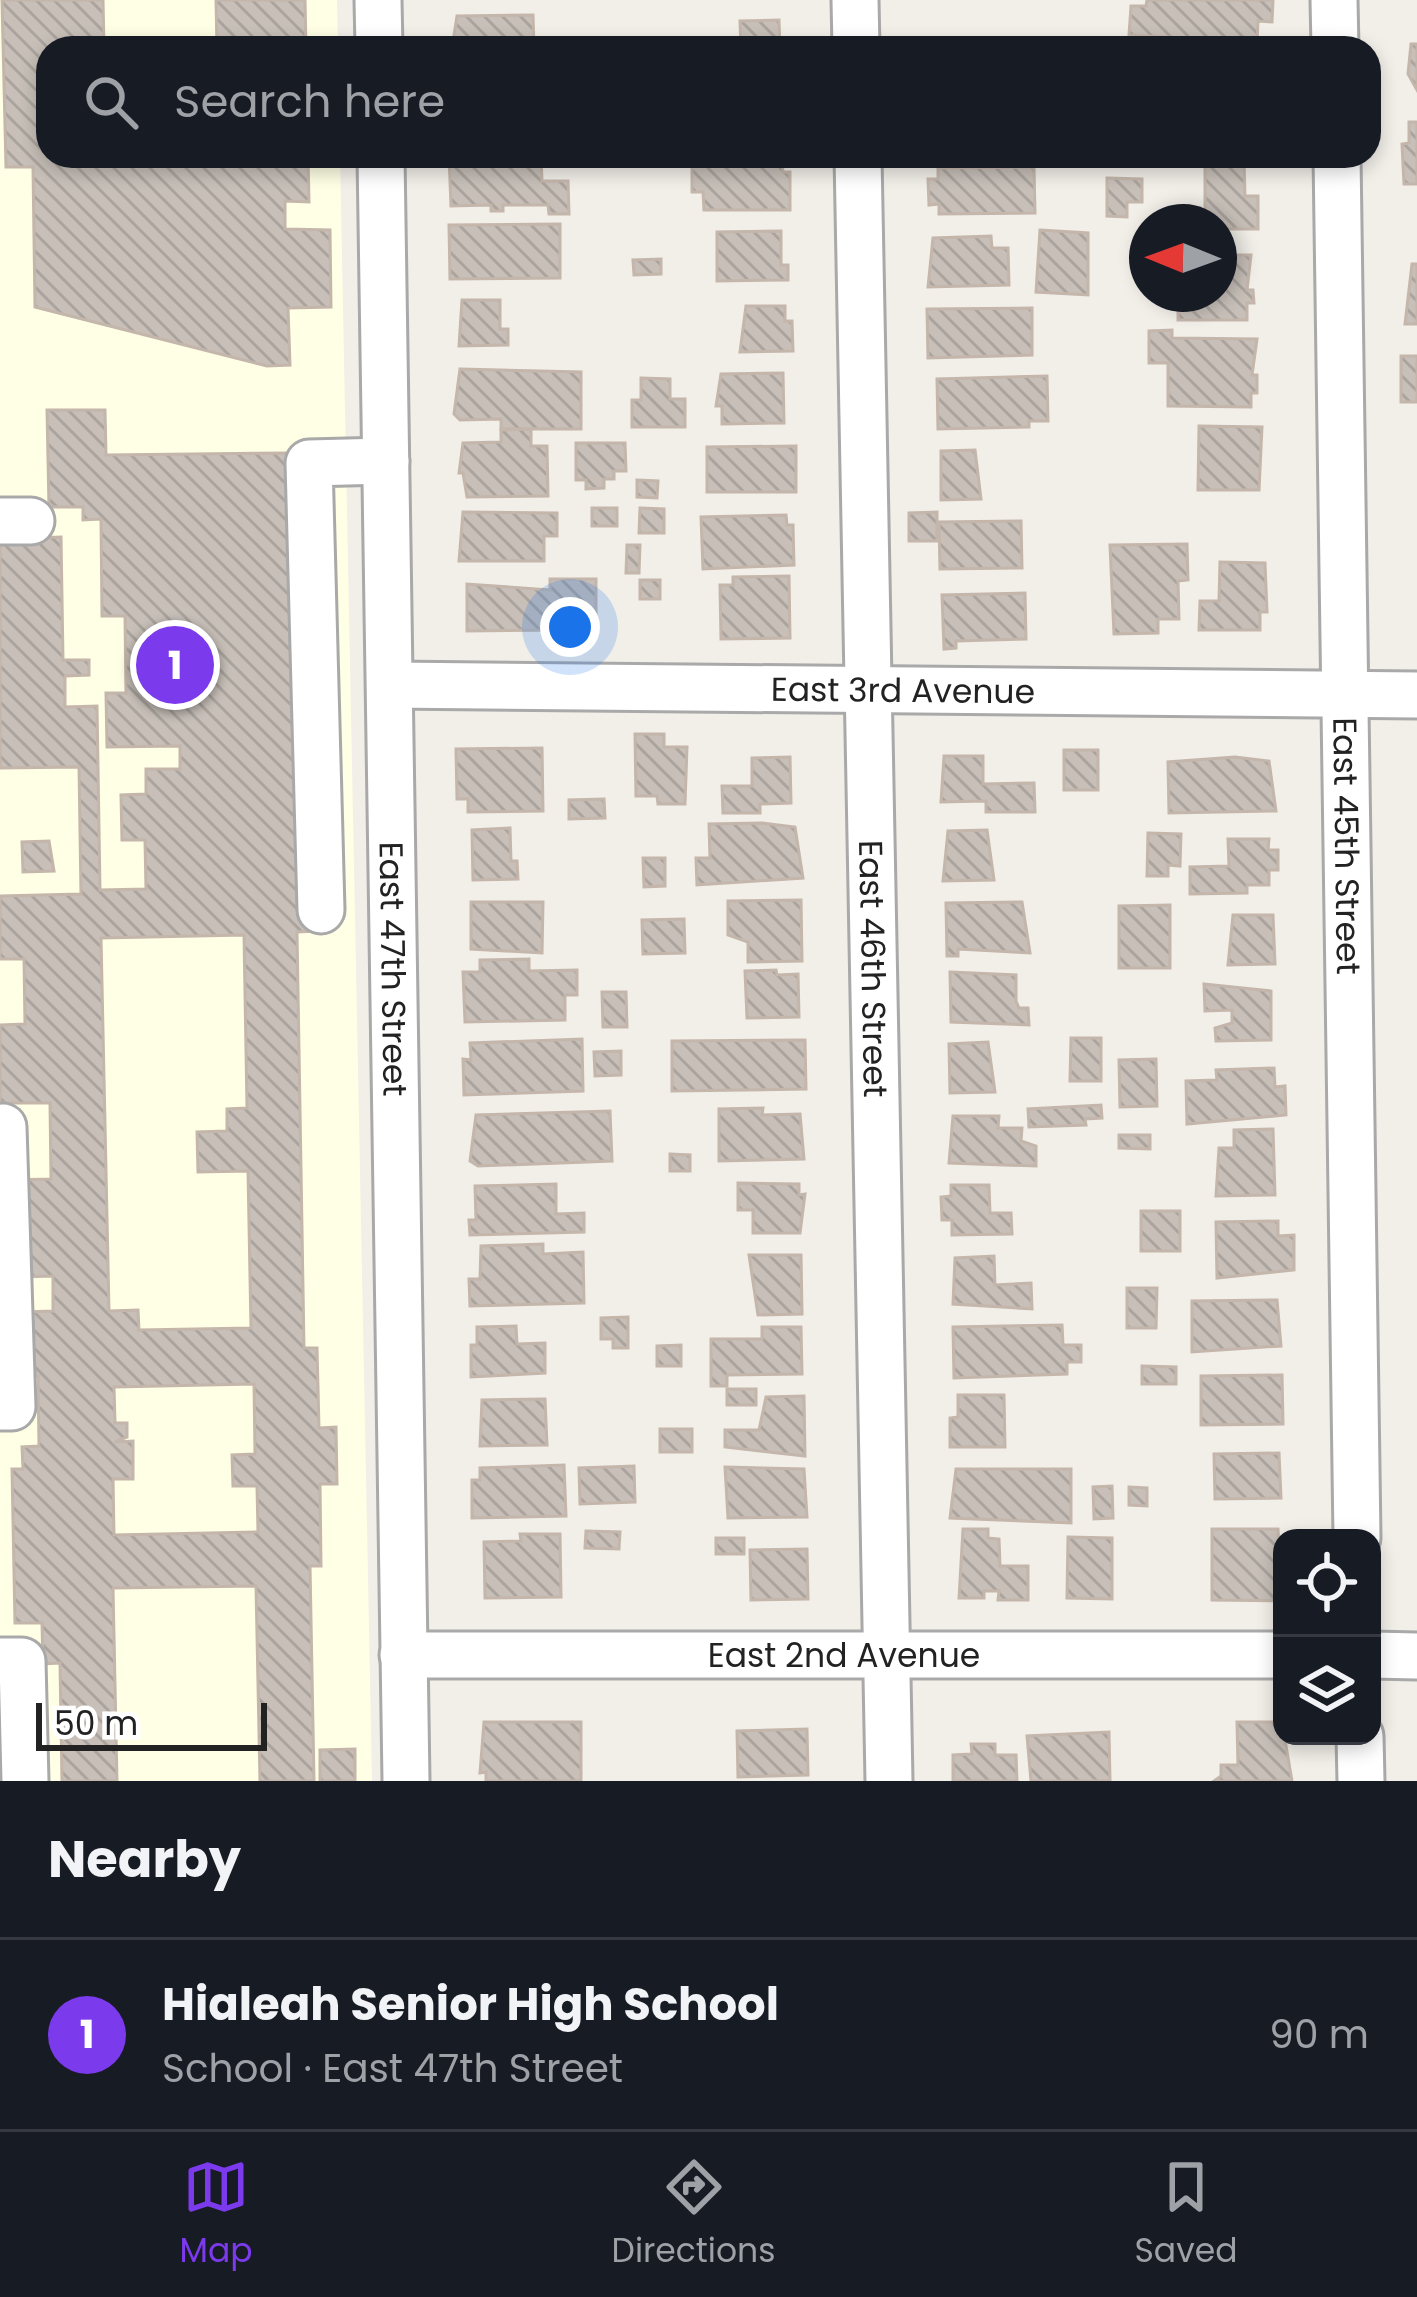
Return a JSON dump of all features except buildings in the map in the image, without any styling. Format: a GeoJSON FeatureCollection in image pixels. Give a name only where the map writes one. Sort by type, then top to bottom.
{"type":"FeatureCollection","features":[{"type":"Feature","properties":{"kind":"street"},"geometry":{"type":"LineString","coordinates":[[378,0],[379,36]]}},
{"type":"Feature","properties":{"kind":"street"},"geometry":{"type":"LineString","coordinates":[[855,0],[856,36]]}},
{"type":"Feature","properties":{"kind":"street"},"geometry":{"type":"LineString","coordinates":[[1334,0],[1335,36]]}},
{"type":"Feature","properties":{"kind":"street","name":"East 47th Street"},"geometry":{"type":"LineString","coordinates":[[381,168],[406,1781]]}},
{"type":"Feature","properties":{"kind":"street","name":"East 46th Street"},"geometry":{"type":"LineString","coordinates":[[858,168],[889,1781]]}},
{"type":"Feature","properties":{"kind":"street","name":"East 45th Street"},"geometry":{"type":"LineString","coordinates":[[1336,168],[1357,1529]]}},
{"type":"Feature","properties":{"kind":"street"},"geometry":{"type":"LineString","coordinates":[[321,910],[309,463],[386,460]]}},
{"type":"Feature","properties":{"kind":"street","name":"East 3rd Avenue"},"geometry":{"type":"LineString","coordinates":[[390,685],[1417,694]]}},
{"type":"Feature","properties":{"kind":"street"},"geometry":{"type":"LineString","coordinates":[[0,1407],[12,1407],[3,1127]]}},
{"type":"Feature","properties":{"kind":"street","name":"East 2nd Avenue"},"geometry":{"type":"LineString","coordinates":[[403,1655],[1273,1655]]}},
{"type":"Feature","properties":{"kind":"street"},"geometry":{"type":"LineString","coordinates":[[1381,1655],[1417,1655]]}},
{"type":"Feature","properties":{"kind":"street"},"geometry":{"type":"LineString","coordinates":[[0,1661],[22,1661],[25,1781]]}},
{"type":"Feature","properties":{"kind":"street"},"geometry":{"type":"LineString","coordinates":[[1360,1745],[1361,1781]]}},
{"type":"Feature","properties":{"kind":"shaded area"},"geometry":{"type":"Polygon","coordinates":[[[0,0],[337,0],[338,36],[36,36],[36,168],[340,168],[372,1781],[0,1781],[0,0]]]}},
{"type":"Feature","properties":{"kind":"place","name":"Hialeah Senior High School"},"geometry":{"type":"Point","coordinates":[175,665]}}]}
